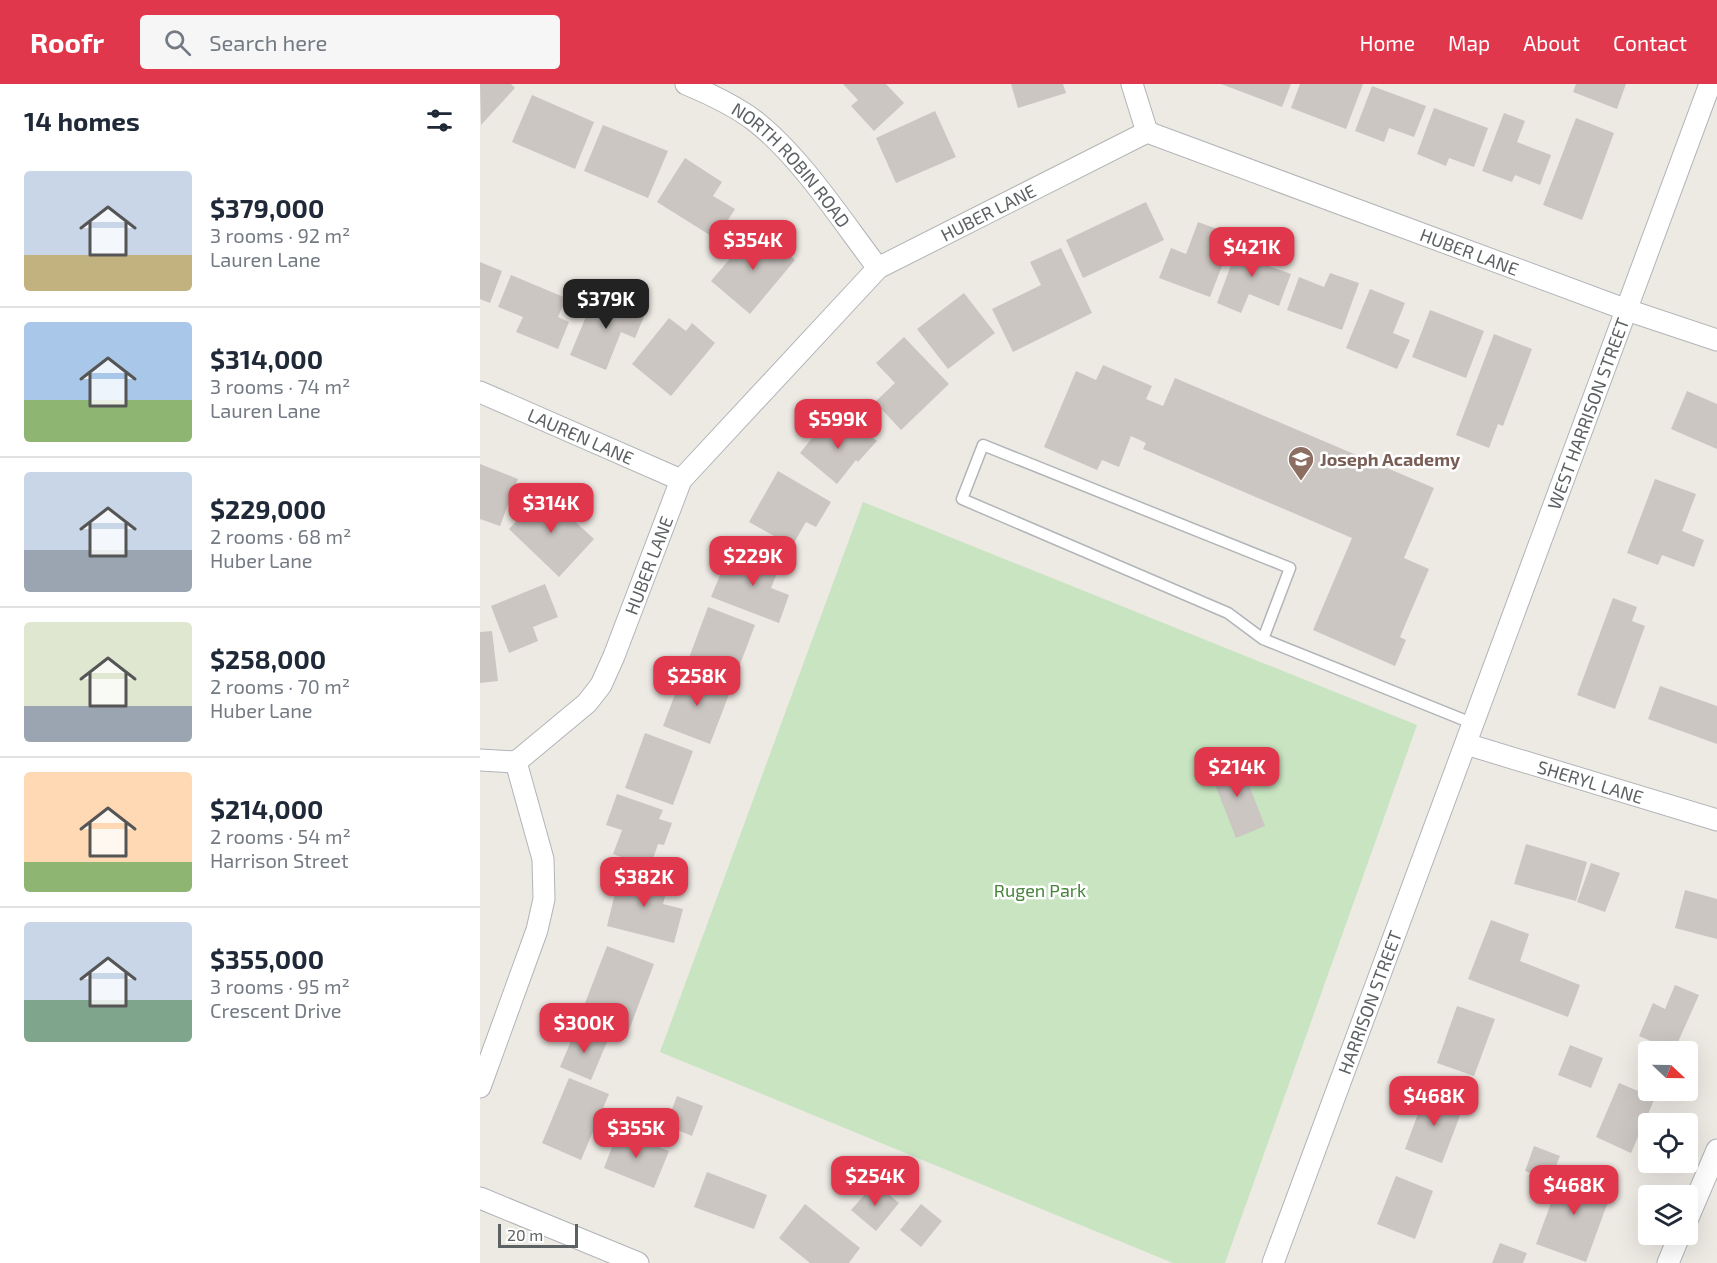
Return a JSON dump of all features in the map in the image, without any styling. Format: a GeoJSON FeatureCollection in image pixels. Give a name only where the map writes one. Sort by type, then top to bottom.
{"type":"FeatureCollection","features":[{"type":"Feature","properties":{"kind":"street","name":"NORTH ROBIN ROAD"},"geometry":{"type":"LineString","coordinates":[[686,84],[715,96],[754,120],[793,157],[878,268]]}},
{"type":"Feature","properties":{"kind":"street"},"geometry":{"type":"LineString","coordinates":[[1132,84],[1147,132]]}},
{"type":"Feature","properties":{"kind":"street","name":"WEST HARRISON STREET"},"geometry":{"type":"LineString","coordinates":[[1466,744],[1710,84]]}},
{"type":"Feature","properties":{"kind":"street","name":"HUBER LANE"},"geometry":{"type":"LineString","coordinates":[[516,762],[587,703],[601,685],[681,480],[878,268],[1147,132],[1627,310],[1717,340]]}},
{"type":"Feature","properties":{"kind":"street","name":"LAUREN LANE"},"geometry":{"type":"LineString","coordinates":[[480,392],[681,480]]}},
{"type":"Feature","properties":{"kind":"street","name":"SHERYL LANE"},"geometry":{"type":"LineString","coordinates":[[1466,744],[1717,820]]}},
{"type":"Feature","properties":{"kind":"street","name":"HARRISON STREET"},"geometry":{"type":"LineString","coordinates":[[1273,1263],[1466,744]]}},
{"type":"Feature","properties":{"kind":"street"},"geometry":{"type":"LineString","coordinates":[[480,760],[516,762],[543,858],[544,899],[537,930],[480,1087]]}},
{"type":"Feature","properties":{"kind":"street"},"geometry":{"type":"LineString","coordinates":[[1698,1195],[1717,1150]]}},
{"type":"Feature","properties":{"kind":"street"},"geometry":{"type":"LineString","coordinates":[[480,1198],[638,1263]]}},
{"type":"Feature","properties":{"kind":"street"},"geometry":{"type":"LineString","coordinates":[[1668,1263],[1675,1245]]}},
{"type":"Feature","properties":{"kind":"lane"},"geometry":{"type":"LineString","coordinates":[[1263,639],[1290,568],[983,445],[962,499],[1228,613],[1263,639],[1474,724]]}},
{"type":"Feature","properties":{"kind":"green space","name":"Rugen Park"},"geometry":{"type":"Polygon","coordinates":[[[863,502],[1417,725],[1225,1263],[1173,1263],[660,1052],[863,502]]]}},
{"type":"Feature","properties":{"kind":"building"},"geometry":{"type":"Polygon","coordinates":[[[480,84],[511,84],[515,88],[481,125],[480,84]]]}},
{"type":"Feature","properties":{"kind":"building"},"geometry":{"type":"Polygon","coordinates":[[[843,84],[886,84],[904,103],[874,131],[851,106],[858,100],[843,84]]]}},
{"type":"Feature","properties":{"kind":"building"},"geometry":{"type":"Polygon","coordinates":[[[1011,84],[1063,84],[1066,93],[1018,108],[1011,84]]]}},
{"type":"Feature","properties":{"kind":"building"},"geometry":{"type":"Polygon","coordinates":[[[1221,84],[1291,84],[1282,107],[1221,84]]]}},
{"type":"Feature","properties":{"kind":"building"},"geometry":{"type":"Polygon","coordinates":[[[1300,84],[1363,84],[1346,129],[1291,108],[1300,84]]]}},
{"type":"Feature","properties":{"kind":"building"},"geometry":{"type":"Polygon","coordinates":[[[1576,84],[1626,84],[1617,109],[1573,92],[1576,84]]]}},
{"type":"Feature","properties":{"kind":"building"},"geometry":{"type":"Polygon","coordinates":[[[1372,86],[1426,106],[1414,137],[1389,128],[1384,142],[1355,131],[1372,86]]]}},
{"type":"Feature","properties":{"kind":"building"},"geometry":{"type":"Polygon","coordinates":[[[532,95],[594,122],[575,169],[512,142],[532,95]]]}},
{"type":"Feature","properties":{"kind":"building"},"geometry":{"type":"Polygon","coordinates":[[[1434,108],[1488,128],[1474,167],[1449,158],[1446,166],[1417,154],[1434,108]]]}},
{"type":"Feature","properties":{"kind":"building"},"geometry":{"type":"Polygon","coordinates":[[[935,111],[956,157],[896,183],[876,138],[935,111]]]}},
{"type":"Feature","properties":{"kind":"building"},"geometry":{"type":"Polygon","coordinates":[[[1504,113],[1525,121],[1517,142],[1551,155],[1540,185],[1515,175],[1512,182],[1482,171],[1504,113]]]}},
{"type":"Feature","properties":{"kind":"building"},"geometry":{"type":"Polygon","coordinates":[[[1576,118],[1614,133],[1582,220],[1543,205],[1576,118]]]}},
{"type":"Feature","properties":{"kind":"building"},"geometry":{"type":"Polygon","coordinates":[[[603,125],[668,151],[648,198],[584,171],[603,125]]]}},
{"type":"Feature","properties":{"kind":"building"},"geometry":{"type":"Polygon","coordinates":[[[685,158],[722,182],[713,196],[735,209],[716,239],[657,202],[685,158]]]}},
{"type":"Feature","properties":{"kind":"building"},"geometry":{"type":"Polygon","coordinates":[[[1146,202],[1164,240],[1083,278],[1066,240],[1146,202]]]}},
{"type":"Feature","properties":{"kind":"building"},"geometry":{"type":"Polygon","coordinates":[[[1198,222],[1234,235],[1210,297],[1159,278],[1171,248],[1186,254],[1198,222]]]}},
{"type":"Feature","properties":{"kind":"building"},"geometry":{"type":"Polygon","coordinates":[[[756,228],[795,260],[750,314],[711,281],[756,228]]]}},
{"type":"Feature","properties":{"kind":"building"},"geometry":{"type":"Polygon","coordinates":[[[1241,238],[1272,250],[1266,265],[1291,274],[1279,306],[1249,294],[1241,313],[1217,303],[1241,238]]]}},
{"type":"Feature","properties":{"kind":"building"},"geometry":{"type":"Polygon","coordinates":[[[1061,248],[1092,313],[1013,352],[992,309],[1041,285],[1030,262],[1061,248]]]}},
{"type":"Feature","properties":{"kind":"building"},"geometry":{"type":"Polygon","coordinates":[[[480,262],[502,271],[490,303],[480,299],[480,262]]]}},
{"type":"Feature","properties":{"kind":"building"},"geometry":{"type":"Polygon","coordinates":[[[1330,273],[1359,283],[1342,330],[1287,310],[1299,277],[1324,287],[1330,273]]]}},
{"type":"Feature","properties":{"kind":"building"},"geometry":{"type":"Polygon","coordinates":[[[511,275],[566,298],[558,317],[569,322],[558,349],[516,332],[523,317],[498,307],[511,275]]]}},
{"type":"Feature","properties":{"kind":"building"},"geometry":{"type":"Polygon","coordinates":[[[1370,289],[1405,303],[1393,333],[1410,340],[1397,369],[1346,348],[1370,289]]]}},
{"type":"Feature","properties":{"kind":"building"},"geometry":{"type":"Polygon","coordinates":[[[964,293],[995,333],[948,369],[917,329],[964,293]]]}},
{"type":"Feature","properties":{"kind":"building"},"geometry":{"type":"Polygon","coordinates":[[[595,295],[628,309],[632,301],[648,307],[635,338],[621,332],[606,370],[570,355],[595,295]]]}},
{"type":"Feature","properties":{"kind":"building"},"geometry":{"type":"Polygon","coordinates":[[[1430,310],[1484,331],[1466,378],[1412,357],[1430,310]]]}},
{"type":"Feature","properties":{"kind":"building"},"geometry":{"type":"Polygon","coordinates":[[[669,318],[686,331],[692,323],[715,343],[671,396],[632,364],[669,318]]]}},
{"type":"Feature","properties":{"kind":"building"},"geometry":{"type":"Polygon","coordinates":[[[1494,334],[1532,349],[1503,426],[1498,424],[1489,448],[1456,435],[1494,334]]]}},
{"type":"Feature","properties":{"kind":"building"},"geometry":{"type":"Polygon","coordinates":[[[904,337],[949,384],[901,430],[875,402],[895,383],[876,363],[904,337]]]}},
{"type":"Feature","properties":{"kind":"building"},"geometry":{"type":"Polygon","coordinates":[[[1103,365],[1152,386],[1146,399],[1163,406],[1175,378],[1434,488],[1404,558],[1429,569],[1400,637],[1406,640],[1395,666],[1313,630],[1352,538],[1143,449],[1146,443],[1131,436],[1119,467],[1102,460],[1097,470],[1044,447],[1076,371],[1096,380],[1103,365]]]}},
{"type":"Feature","properties":{"kind":"building"},"geometry":{"type":"Polygon","coordinates":[[[1687,391],[1717,404],[1717,449],[1671,429],[1687,391]]]}},
{"type":"Feature","properties":{"kind":"building"},"geometry":{"type":"Polygon","coordinates":[[[850,419],[877,441],[858,462],[856,460],[837,484],[800,453],[820,428],[833,439],[850,419]]]}},
{"type":"Feature","properties":{"kind":"building"},"geometry":{"type":"Polygon","coordinates":[[[480,464],[518,479],[500,526],[480,519],[480,464]]]}},
{"type":"Feature","properties":{"kind":"building"},"geometry":{"type":"Polygon","coordinates":[[[778,471],[831,502],[816,527],[806,522],[792,546],[749,522],[778,471]]]}},
{"type":"Feature","properties":{"kind":"building"},"geometry":{"type":"Polygon","coordinates":[[[1655,479],[1696,494],[1682,531],[1704,540],[1694,567],[1662,555],[1658,565],[1627,553],[1655,479]]]}},
{"type":"Feature","properties":{"kind":"building"},"geometry":{"type":"Polygon","coordinates":[[[543,492],[594,539],[559,577],[509,529],[543,492]]]}},
{"type":"Feature","properties":{"kind":"building"},"geometry":{"type":"Polygon","coordinates":[[[747,548],[782,561],[771,588],[789,595],[779,623],[711,597],[723,568],[737,573],[747,548]]]}},
{"type":"Feature","properties":{"kind":"building"},"geometry":{"type":"Polygon","coordinates":[[[545,584],[558,617],[533,627],[538,641],[509,653],[491,606],[545,584]]]}},
{"type":"Feature","properties":{"kind":"building"},"geometry":{"type":"Polygon","coordinates":[[[1613,598],[1637,607],[1632,621],[1645,626],[1615,709],[1577,695],[1613,598]]]}},
{"type":"Feature","properties":{"kind":"building"},"geometry":{"type":"Polygon","coordinates":[[[708,607],[755,625],[734,680],[687,663],[708,607]]]}},
{"type":"Feature","properties":{"kind":"building"},"geometry":{"type":"Polygon","coordinates":[[[492,631],[498,681],[480,683],[480,632],[492,631]]]}},
{"type":"Feature","properties":{"kind":"building"},"geometry":{"type":"Polygon","coordinates":[[[684,670],[731,689],[710,744],[663,726],[684,670]]]}},
{"type":"Feature","properties":{"kind":"building"},"geometry":{"type":"Polygon","coordinates":[[[1660,686],[1717,706],[1717,744],[1648,719],[1660,686]]]}},
{"type":"Feature","properties":{"kind":"building"},"geometry":{"type":"Polygon","coordinates":[[[645,733],[693,751],[673,805],[625,788],[645,733]]]}},
{"type":"Feature","properties":{"kind":"building"},"geometry":{"type":"Polygon","coordinates":[[[1238,757],[1265,826],[1236,838],[1209,769],[1238,757]]]}},
{"type":"Feature","properties":{"kind":"building"},"geometry":{"type":"Polygon","coordinates":[[[617,794],[663,810],[659,819],[672,823],[664,845],[658,844],[650,868],[613,854],[622,830],[606,825],[617,794]]]}},
{"type":"Feature","properties":{"kind":"building"},"geometry":{"type":"Polygon","coordinates":[[[1526,844],[1587,862],[1576,901],[1514,884],[1526,844]]]}},
{"type":"Feature","properties":{"kind":"building"},"geometry":{"type":"Polygon","coordinates":[[[1591,863],[1620,873],[1605,912],[1577,902],[1591,863]]]}},
{"type":"Feature","properties":{"kind":"building"},"geometry":{"type":"Polygon","coordinates":[[[621,869],[669,882],[663,904],[683,909],[674,943],[607,926],[621,869]]]}},
{"type":"Feature","properties":{"kind":"building"},"geometry":{"type":"Polygon","coordinates":[[[1685,890],[1717,899],[1717,939],[1675,928],[1685,890]]]}},
{"type":"Feature","properties":{"kind":"building"},"geometry":{"type":"Polygon","coordinates":[[[1491,920],[1529,934],[1520,961],[1580,985],[1568,1017],[1468,979],[1491,920]]]}},
{"type":"Feature","properties":{"kind":"building"},"geometry":{"type":"Polygon","coordinates":[[[607,946],[654,964],[629,1030],[582,1011],[607,946]]]}},
{"type":"Feature","properties":{"kind":"building"},"geometry":{"type":"Polygon","coordinates":[[[1675,985],[1699,995],[1678,1041],[1651,1041],[1639,1036],[1653,1003],[1665,1009],[1675,985]]]}},
{"type":"Feature","properties":{"kind":"building"},"geometry":{"type":"Polygon","coordinates":[[[1457,1006],[1495,1019],[1474,1076],[1437,1063],[1457,1006]]]}},
{"type":"Feature","properties":{"kind":"building"},"geometry":{"type":"Polygon","coordinates":[[[576,1029],[607,1042],[591,1080],[560,1067],[576,1029]]]}},
{"type":"Feature","properties":{"kind":"building"},"geometry":{"type":"Polygon","coordinates":[[[1570,1045],[1603,1058],[1591,1088],[1558,1075],[1570,1045]]]}},
{"type":"Feature","properties":{"kind":"building"},"geometry":{"type":"Polygon","coordinates":[[[569,1078],[609,1094],[581,1160],[542,1143],[569,1078]]]}},
{"type":"Feature","properties":{"kind":"building"},"geometry":{"type":"Polygon","coordinates":[[[1619,1083],[1638,1091],[1638,1101],[1654,1101],[1648,1113],[1638,1113],[1638,1137],[1631,1153],[1596,1137],[1619,1083]]]}},
{"type":"Feature","properties":{"kind":"building"},"geometry":{"type":"Polygon","coordinates":[[[1426,1092],[1464,1105],[1442,1163],[1405,1149],[1426,1092]]]}},
{"type":"Feature","properties":{"kind":"building"},"geometry":{"type":"Polygon","coordinates":[[[677,1096],[703,1106],[692,1136],[666,1125],[677,1096]]]}},
{"type":"Feature","properties":{"kind":"building"},"geometry":{"type":"Polygon","coordinates":[[[618,1131],[669,1151],[654,1188],[604,1168],[618,1131]]]}},
{"type":"Feature","properties":{"kind":"building"},"geometry":{"type":"Polygon","coordinates":[[[1534,1146],[1560,1156],[1550,1180],[1525,1171],[1534,1146]]]}},
{"type":"Feature","properties":{"kind":"building"},"geometry":{"type":"Polygon","coordinates":[[[1563,1170],[1613,1188],[1586,1262],[1536,1244],[1563,1170]]]}},
{"type":"Feature","properties":{"kind":"building"},"geometry":{"type":"Polygon","coordinates":[[[707,1172],[767,1195],[754,1229],[694,1207],[707,1172]]]}},
{"type":"Feature","properties":{"kind":"building"},"geometry":{"type":"Polygon","coordinates":[[[1396,1176],[1433,1191],[1415,1239],[1377,1224],[1396,1176]]]}},
{"type":"Feature","properties":{"kind":"building"},"geometry":{"type":"Polygon","coordinates":[[[875,1183],[899,1203],[876,1231],[851,1210],[875,1183]]]}},
{"type":"Feature","properties":{"kind":"building"},"geometry":{"type":"Polygon","coordinates":[[[805,1204],[860,1248],[849,1263],[810,1263],[779,1238],[805,1204]]]}},
{"type":"Feature","properties":{"kind":"building"},"geometry":{"type":"Polygon","coordinates":[[[921,1204],[942,1221],[921,1247],[900,1230],[921,1204]]]}},
{"type":"Feature","properties":{"kind":"building"},"geometry":{"type":"Polygon","coordinates":[[[1500,1243],[1527,1253],[1523,1263],[1492,1263],[1500,1243]]]}},
{"type":"Feature","properties":{"kind":"place","name":"Joseph Academy"},"geometry":{"type":"Point","coordinates":[1301,482]}}]}
